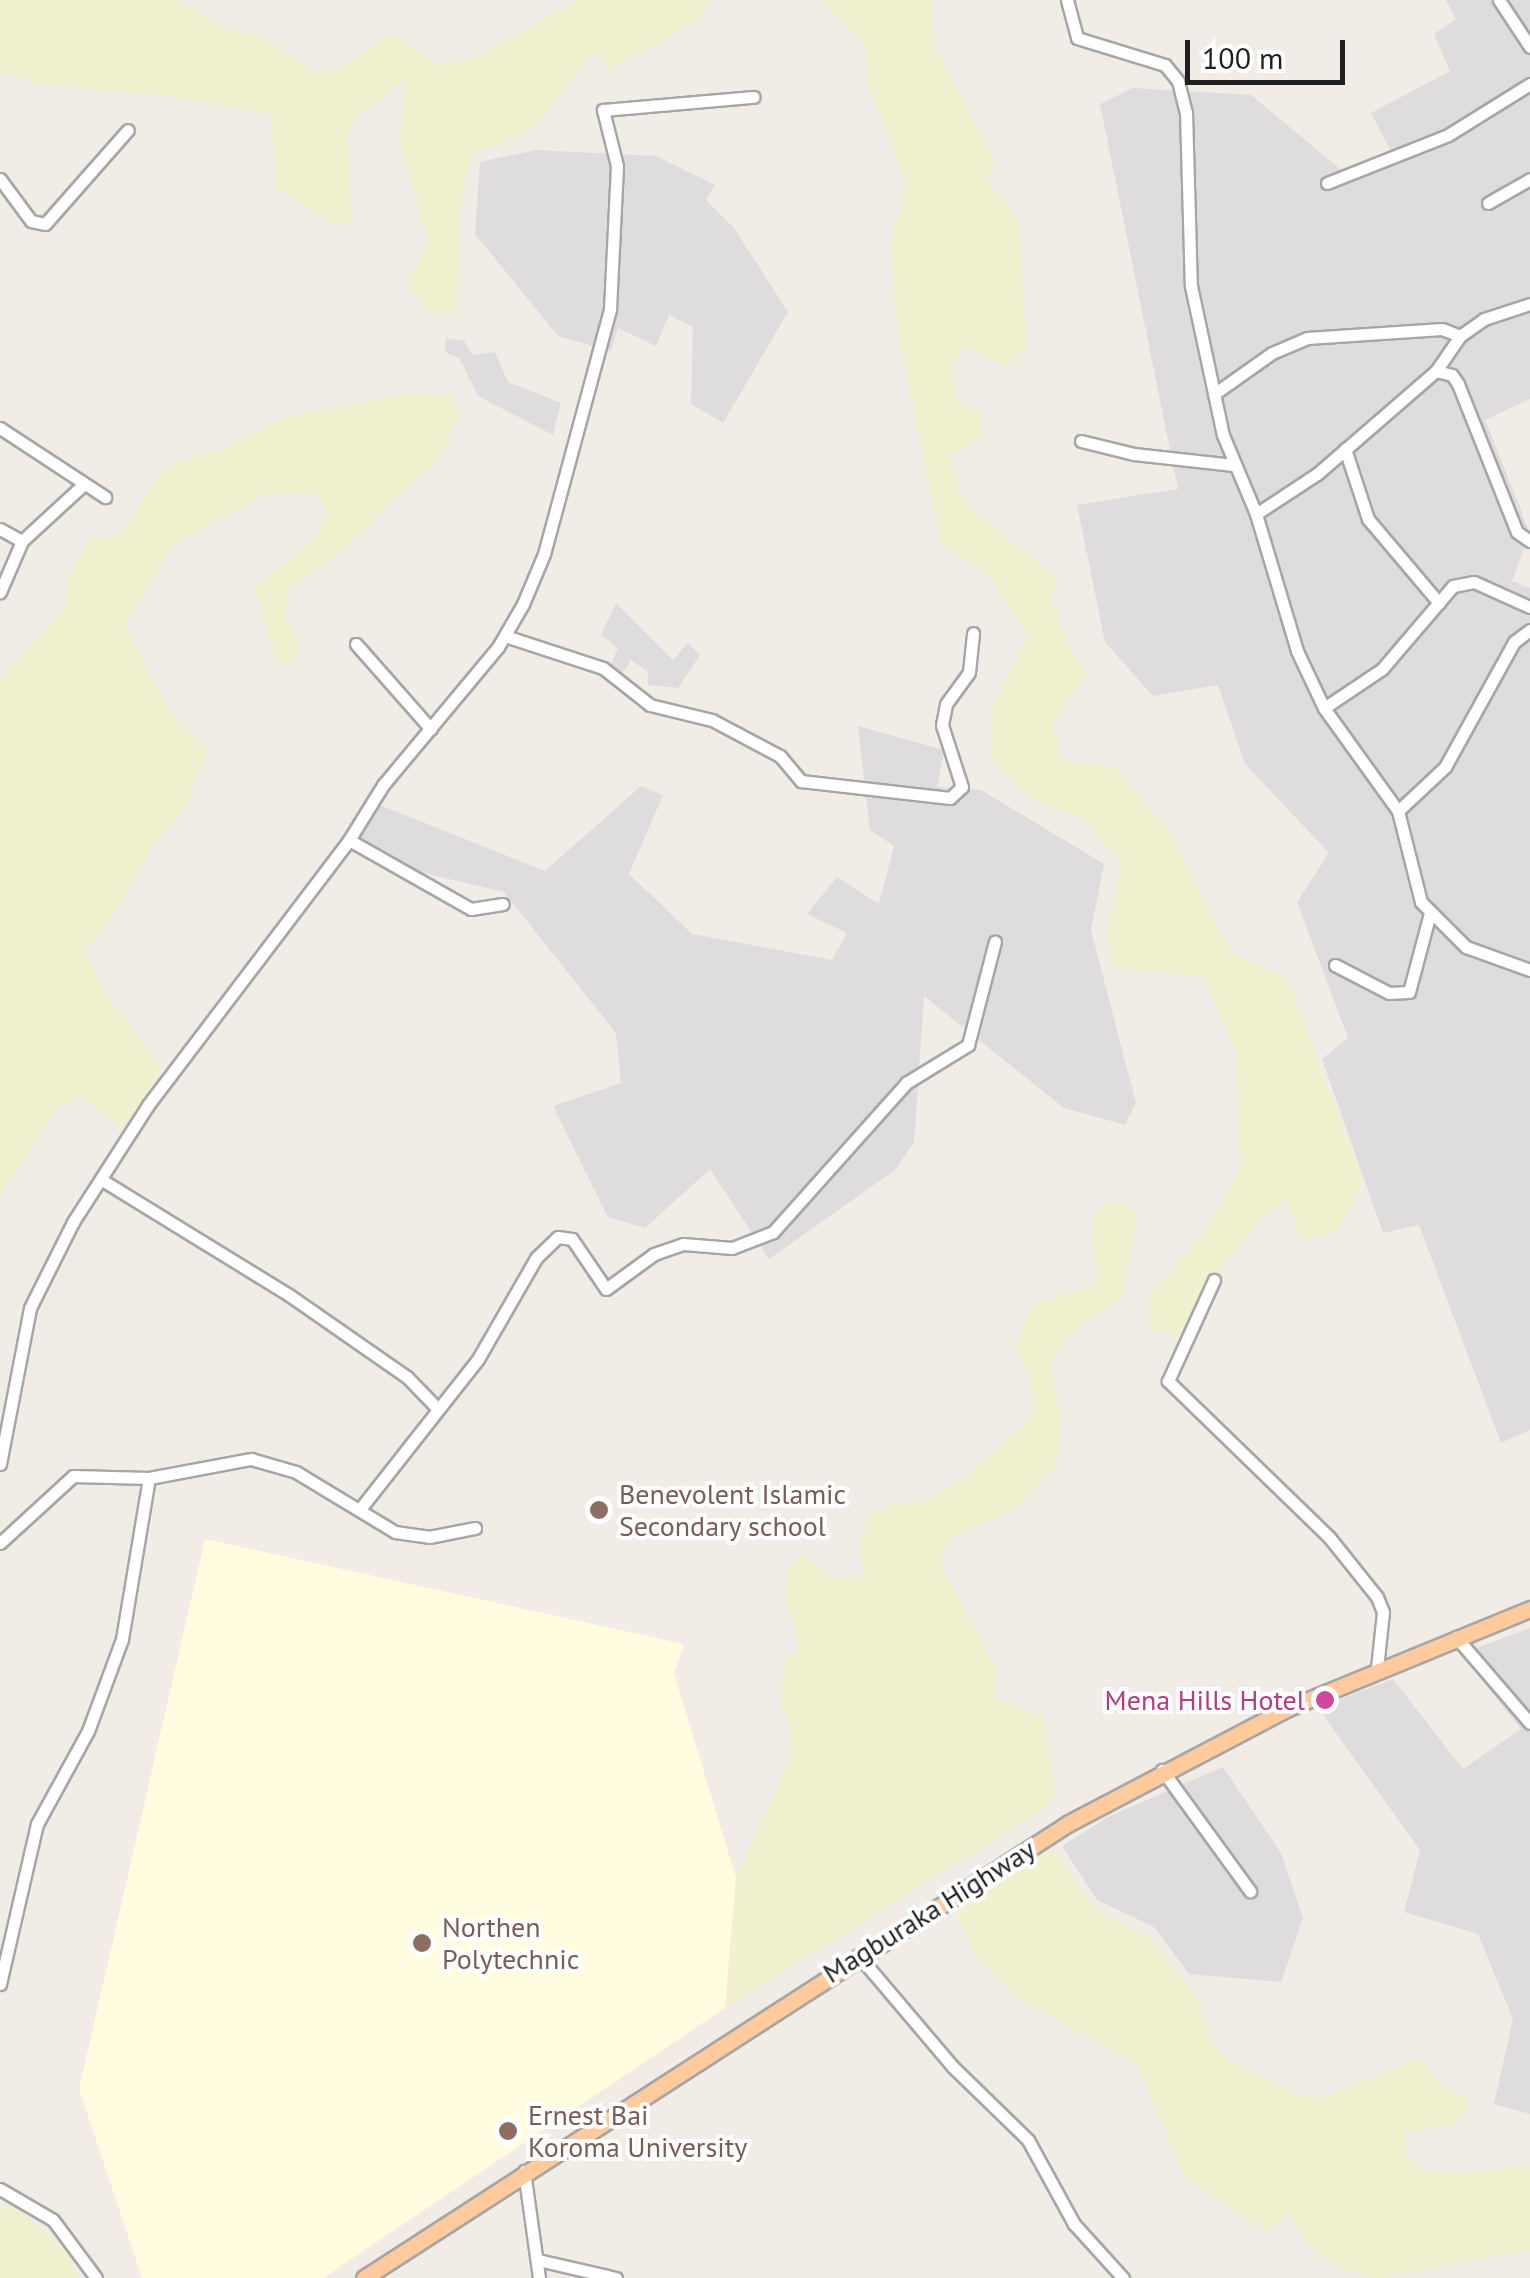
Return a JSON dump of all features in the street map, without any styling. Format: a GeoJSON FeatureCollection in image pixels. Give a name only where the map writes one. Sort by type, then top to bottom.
{"type":"FeatureCollection","features":[{"type":"Feature","properties":{"kind":"main road","name":"Magburaka Highway"},"geometry":{"type":"LineString","coordinates":[[364,2278],[858,1955],[1162,1770],[1376,1668],[1530,1609]]}},
{"type":"Feature","properties":{"kind":"street"},"geometry":{"type":"LineString","coordinates":[[1067,0],[1077,38],[1165,65],[1178,81],[1186,112],[1191,286],[1214,394],[1233,465],[1256,514],[1274,588],[1324,708],[1398,810],[1412,875],[1430,914],[1466,947],[1530,970]]}},
{"type":"Feature","properties":{"kind":"street"},"geometry":{"type":"LineString","coordinates":[[1499,0],[1530,48]]}},
{"type":"Feature","properties":{"kind":"street"},"geometry":{"type":"LineString","coordinates":[[1328,183],[1448,135],[1505,93],[1530,84]]}},
{"type":"Feature","properties":{"kind":"street"},"geometry":{"type":"LineString","coordinates":[[0,1464],[30,1308],[102,1180],[148,1105],[349,840],[383,785],[505,636],[544,554],[610,309],[617,166],[603,110],[752,97]]}},
{"type":"Feature","properties":{"kind":"street"},"geometry":{"type":"LineString","coordinates":[[0,179],[4,194],[31,221],[45,224],[128,130]]}},
{"type":"Feature","properties":{"kind":"street"},"geometry":{"type":"LineString","coordinates":[[1488,204],[1530,179]]}},
{"type":"Feature","properties":{"kind":"street"},"geometry":{"type":"LineString","coordinates":[[1256,514],[1345,450],[1436,371],[1460,336],[1484,319],[1530,304]]}},
{"type":"Feature","properties":{"kind":"street"},"geometry":{"type":"LineString","coordinates":[[1214,394],[1272,353],[1307,338],[1442,329],[1460,336]]}},
{"type":"Feature","properties":{"kind":"street"},"geometry":{"type":"LineString","coordinates":[[1436,371],[1458,384],[1517,532],[1530,542]]}},
{"type":"Feature","properties":{"kind":"street"},"geometry":{"type":"LineString","coordinates":[[0,428],[105,496]]}},
{"type":"Feature","properties":{"kind":"street"},"geometry":{"type":"LineString","coordinates":[[1081,440],[1134,454],[1233,465]]}},
{"type":"Feature","properties":{"kind":"street"},"geometry":{"type":"LineString","coordinates":[[1345,450],[1368,519],[1439,603]]}},
{"type":"Feature","properties":{"kind":"street"},"geometry":{"type":"LineString","coordinates":[[0,592],[22,541],[84,484]]}},
{"type":"Feature","properties":{"kind":"street"},"geometry":{"type":"LineString","coordinates":[[0,528],[22,541]]}},
{"type":"Feature","properties":{"kind":"street"},"geometry":{"type":"LineString","coordinates":[[1324,708],[1382,669],[1453,586],[1474,582],[1530,607]]}},
{"type":"Feature","properties":{"kind":"street"},"geometry":{"type":"LineString","coordinates":[[1398,810],[1445,766],[1514,642],[1530,630]]}},
{"type":"Feature","properties":{"kind":"street"},"geometry":{"type":"LineString","coordinates":[[505,636],[603,668],[650,705],[712,720],[780,756],[802,781],[950,798],[962,786],[942,725],[946,704],[968,672],[973,632]]}},
{"type":"Feature","properties":{"kind":"street"},"geometry":{"type":"LineString","coordinates":[[356,644],[430,729]]}},
{"type":"Feature","properties":{"kind":"street"},"geometry":{"type":"LineString","coordinates":[[349,840],[471,909],[502,904]]}},
{"type":"Feature","properties":{"kind":"street"},"geometry":{"type":"LineString","coordinates":[[1335,965],[1389,993],[1409,992],[1430,914]]}},
{"type":"Feature","properties":{"kind":"street"},"geometry":{"type":"LineString","coordinates":[[360,1510],[478,1360],[536,1258],[558,1238],[572,1239],[606,1288],[654,1254],[682,1244],[732,1248],[772,1232],[906,1083],[968,1045],[995,940]]}},
{"type":"Feature","properties":{"kind":"street"},"geometry":{"type":"LineString","coordinates":[[102,1180],[290,1295],[407,1377],[437,1408]]}},
{"type":"Feature","properties":{"kind":"street"},"geometry":{"type":"LineString","coordinates":[[1214,1280],[1168,1381],[1329,1537],[1377,1597],[1383,1612],[1376,1668]]}},
{"type":"Feature","properties":{"kind":"street"},"geometry":{"type":"LineString","coordinates":[[0,1543],[73,1476],[149,1478],[251,1459],[296,1472],[395,1532],[414,1536],[475,1528]]}},
{"type":"Feature","properties":{"kind":"street"},"geometry":{"type":"LineString","coordinates":[[0,1984],[37,1824],[88,1731],[122,1639],[149,1478]]}},
{"type":"Feature","properties":{"kind":"street"},"geometry":{"type":"LineString","coordinates":[[1456,1637],[1530,1723]]}},
{"type":"Feature","properties":{"kind":"street"},"geometry":{"type":"LineString","coordinates":[[1162,1770],[1250,1890]]}},
{"type":"Feature","properties":{"kind":"street"},"geometry":{"type":"LineString","coordinates":[[858,1955],[952,2066],[1028,2140],[1074,2224],[1124,2278]]}},
{"type":"Feature","properties":{"kind":"street"},"geometry":{"type":"LineString","coordinates":[[524,2171],[538,2278]]}},
{"type":"Feature","properties":{"kind":"street"},"geometry":{"type":"LineString","coordinates":[[0,2189],[53,2220],[96,2278]]}},
{"type":"Feature","properties":{"kind":"street"},"geometry":{"type":"LineString","coordinates":[[538,2260],[616,2278]]}},
{"type":"Feature","properties":{"kind":"shaded area"},"geometry":{"type":"Polygon","coordinates":[[[1446,0],[1530,0],[1530,399],[1485,420],[1530,533],[1512,581],[1530,588],[1530,1430],[1501,1443],[1419,1225],[1383,1233],[1322,1059],[1348,1038],[1297,902],[1329,853],[1245,764],[1218,685],[1153,696],[1105,642],[1077,505],[1178,489],[1100,104],[1133,88],[1251,95],[1340,169],[1395,159],[1371,113],[1450,71],[1434,34],[1456,19],[1446,0]]]}},
{"type":"Feature","properties":{"kind":"shaded area"},"geometry":{"type":"Polygon","coordinates":[[[536,150],[656,156],[715,185],[706,200],[734,228],[788,312],[723,423],[691,404],[693,327],[669,315],[656,346],[618,328],[611,351],[558,336],[475,234],[480,162],[536,150]]]}},
{"type":"Feature","properties":{"kind":"shaded area"},"geometry":{"type":"Polygon","coordinates":[[[446,338],[464,341],[473,355],[495,352],[508,382],[561,403],[553,435],[478,396],[460,359],[445,352],[446,338]]]}},
{"type":"Feature","properties":{"kind":"shaded area"},"geometry":{"type":"Polygon","coordinates":[[[616,603],[673,660],[688,643],[700,655],[678,688],[648,685],[648,672],[631,660],[623,673],[609,668],[618,648],[601,635],[616,603]]]}},
{"type":"Feature","properties":{"kind":"shaded area"},"geometry":{"type":"Polygon","coordinates":[[[858,726],[944,750],[937,787],[981,790],[1104,864],[1091,930],[1136,1103],[1125,1125],[1064,1108],[924,996],[914,1142],[895,1170],[769,1259],[710,1169],[645,1228],[608,1217],[553,1106],[621,1083],[616,1033],[504,892],[403,868],[352,839],[375,803],[545,871],[641,786],[663,795],[629,874],[692,934],[832,960],[847,933],[807,914],[837,877],[879,904],[894,846],[870,830],[858,726]]]}},
{"type":"Feature","properties":{"kind":"shaded area","name":"Northen Polytechnic"},"geometry":{"type":"Polygon","coordinates":[[[205,1539],[684,1644],[674,1673],[736,1878],[725,2008],[323,2278],[142,2278],[79,2089],[205,1539]]]}},
{"type":"Feature","properties":{"kind":"shaded area"},"geometry":{"type":"Polygon","coordinates":[[[1530,1628],[1530,2114],[1494,2104],[1513,2019],[1478,1934],[1404,1912],[1420,1850],[1318,1708],[1393,1679],[1463,1769],[1521,1729],[1461,1654],[1530,1628]]]}},
{"type":"Feature","properties":{"kind":"shaded area"},"geometry":{"type":"Polygon","coordinates":[[[1223,1767],[1281,1853],[1303,1918],[1281,1982],[1189,1974],[1154,1927],[1097,1900],[1062,1846],[1110,1816],[1223,1767]]]}},
{"type":"Feature","properties":{"kind":"green space"},"geometry":{"type":"Polygon","coordinates":[[[0,0],[175,0],[230,30],[262,36],[315,72],[332,71],[393,34],[442,66],[479,56],[579,0],[709,0],[696,22],[609,70],[595,51],[528,133],[472,155],[459,209],[457,314],[428,312],[406,283],[429,242],[399,144],[406,79],[358,115],[347,138],[352,225],[330,223],[277,189],[271,114],[173,96],[41,84],[0,71],[0,0]]]}},
{"type":"Feature","properties":{"kind":"green space"},"geometry":{"type":"Polygon","coordinates":[[[822,0],[931,0],[933,43],[995,162],[986,178],[1018,220],[1027,345],[1005,367],[964,345],[951,368],[957,402],[981,411],[981,438],[949,456],[960,493],[982,519],[1058,579],[1049,597],[1070,649],[1088,672],[1053,722],[1061,761],[1114,767],[1169,831],[1232,954],[1287,977],[1363,1182],[1338,1231],[1302,1241],[1286,1200],[1264,1216],[1211,1280],[1182,1337],[1151,1330],[1150,1295],[1207,1229],[1240,1167],[1237,1056],[1204,977],[1114,967],[1106,936],[1122,863],[1083,818],[1032,800],[992,760],[991,709],[1028,637],[989,575],[941,543],[896,320],[891,241],[907,185],[867,82],[865,46],[822,0]]]}},
{"type":"Feature","properties":{"kind":"green space"},"geometry":{"type":"Polygon","coordinates":[[[405,394],[451,395],[459,414],[442,455],[331,560],[290,588],[285,615],[299,646],[293,662],[277,664],[255,588],[314,539],[327,516],[318,494],[267,493],[174,544],[125,625],[169,711],[208,750],[184,808],[151,849],[104,931],[84,949],[106,994],[163,1069],[121,1130],[83,1098],[58,1107],[0,1196],[0,680],[65,607],[71,572],[90,539],[115,536],[128,526],[157,477],[177,462],[225,449],[284,417],[405,394]]]}},
{"type":"Feature","properties":{"kind":"green space"},"geometry":{"type":"Polygon","coordinates":[[[1111,1200],[1137,1212],[1123,1295],[1068,1336],[1049,1365],[1062,1421],[1056,1466],[1017,1508],[949,1539],[940,1564],[996,1669],[994,1697],[1043,1717],[1055,1793],[1046,1807],[725,2008],[736,1878],[790,1759],[791,1727],[780,1699],[787,1658],[801,1650],[784,1592],[788,1571],[803,1556],[834,1579],[867,1576],[859,1550],[867,1516],[897,1502],[922,1503],[956,1485],[1033,1417],[1031,1377],[1014,1349],[1033,1304],[1097,1284],[1092,1221],[1111,1200]]]}},
{"type":"Feature","properties":{"kind":"green space"},"geometry":{"type":"Polygon","coordinates":[[[1054,1850],[1098,1913],[1149,1936],[1197,1997],[1211,2041],[1224,2057],[1299,2096],[1325,2097],[1420,2058],[1442,2086],[1472,2100],[1458,2123],[1403,2132],[1405,2151],[1419,2170],[1453,2174],[1530,2166],[1530,2249],[1379,2278],[1344,2270],[1315,2253],[1288,2214],[1268,2232],[1185,2177],[1137,2064],[1014,1996],[974,1954],[963,1930],[956,1905],[1054,1850]]]}},
{"type":"Feature","properties":{"kind":"green space"},"geometry":{"type":"Polygon","coordinates":[[[0,2206],[19,2210],[65,2249],[77,2278],[0,2278],[0,2206]]]}},
{"type":"Feature","properties":{"kind":"place","name":"Benevolent Islamic Secondary school"},"geometry":{"type":"Point","coordinates":[599,1510]}},
{"type":"Feature","properties":{"kind":"place","name":"Mena Hills Hotel"},"geometry":{"type":"Point","coordinates":[1325,1700]}},
{"type":"Feature","properties":{"kind":"place","name":"Northen Polytechnic"},"geometry":{"type":"Point","coordinates":[422,1943]}},
{"type":"Feature","properties":{"kind":"place","name":"Ernest Bai Koroma University"},"geometry":{"type":"Point","coordinates":[508,2131]}}]}
